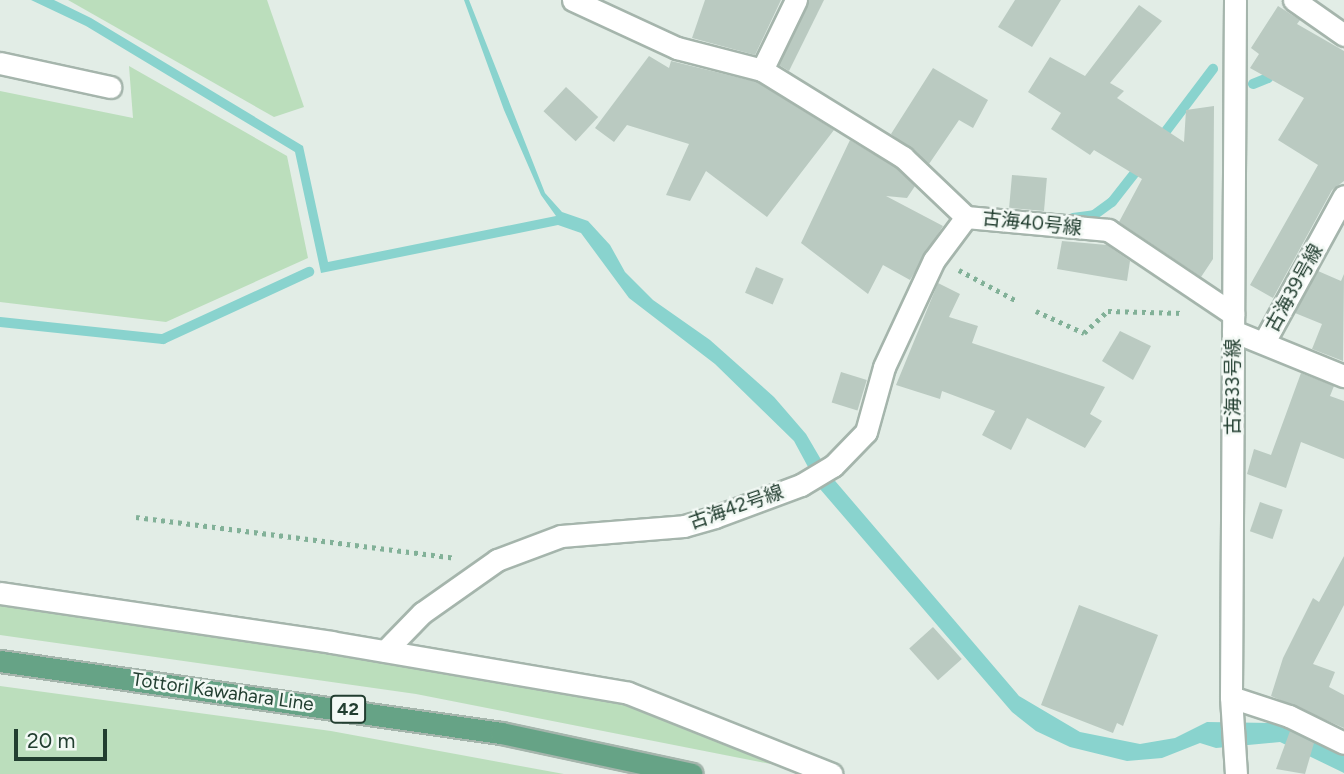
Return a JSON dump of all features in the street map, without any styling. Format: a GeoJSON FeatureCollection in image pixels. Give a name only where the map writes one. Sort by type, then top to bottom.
{"type":"FeatureCollection","features":[{"type":"Feature","properties":{"kind":"main road","name":"Tottori Kawahara Line"},"geometry":{"type":"LineString","coordinates":[[0,661],[500,733],[692,774]]}},
{"type":"Feature","properties":{"kind":"street","name":"古海40号線"},"geometry":{"type":"LineString","coordinates":[[573,0],[677,48],[762,69],[903,157],[966,217],[1108,230],[1233,323],[1264,342],[1344,376]]}},
{"type":"Feature","properties":{"kind":"street"},"geometry":{"type":"LineString","coordinates":[[762,69],[796,0]]}},
{"type":"Feature","properties":{"kind":"street","name":"古海33号線"},"geometry":{"type":"LineString","coordinates":[[1235,0],[1231,697],[1236,774]]}},
{"type":"Feature","properties":{"kind":"street"},"geometry":{"type":"LineString","coordinates":[[1294,0],[1344,35]]}},
{"type":"Feature","properties":{"kind":"street"},"geometry":{"type":"LineString","coordinates":[[0,63],[110,87]]}},
{"type":"Feature","properties":{"kind":"street","name":"古海39号線"},"geometry":{"type":"LineString","coordinates":[[1264,342],[1344,196]]}},
{"type":"Feature","properties":{"kind":"street","name":"古海42号線"},"geometry":{"type":"LineString","coordinates":[[385,651],[422,613],[485,567],[561,536],[684,526],[801,485],[833,466],[866,432],[884,367],[936,258],[966,217]]}},
{"type":"Feature","properties":{"kind":"street"},"geometry":{"type":"LineString","coordinates":[[0,593],[385,651],[628,693],[832,774]]}},
{"type":"Feature","properties":{"kind":"street"},"geometry":{"type":"LineString","coordinates":[[1231,697],[1289,716],[1344,743]]}},
{"type":"Feature","properties":{"kind":"path"},"geometry":{"type":"LineString","coordinates":[[936,258],[1017,301]]}},
{"type":"Feature","properties":{"kind":"path"},"geometry":{"type":"LineString","coordinates":[[1036,311],[1084,333],[1108,310],[1233,323]]}},
{"type":"Feature","properties":{"kind":"path"},"geometry":{"type":"LineString","coordinates":[[136,517],[452,557],[485,567]]}},
{"type":"Feature","properties":{"kind":"green space"},"geometry":{"type":"Polygon","coordinates":[[[68,0],[267,0],[304,107],[274,117],[68,0]]]}},
{"type":"Feature","properties":{"kind":"green space"},"geometry":{"type":"Polygon","coordinates":[[[129,66],[287,156],[308,258],[166,322],[0,302],[0,91],[133,118],[129,66]]]}},
{"type":"Feature","properties":{"kind":"green space"},"geometry":{"type":"Polygon","coordinates":[[[0,599],[622,696],[821,774],[416,694],[0,635],[0,599]]]}},
{"type":"Feature","properties":{"kind":"green space"},"geometry":{"type":"Polygon","coordinates":[[[0,686],[331,731],[564,774],[0,774],[0,686]]]}},
{"type":"Feature","properties":{"kind":"water"},"geometry":{"type":"Polygon","coordinates":[[[31,0],[54,0],[91,18],[303,146],[328,262],[556,216],[541,195],[504,110],[464,0],[469,0],[545,193],[562,212],[588,221],[610,245],[625,272],[653,300],[710,340],[774,397],[806,434],[830,475],[1019,696],[1080,732],[1140,744],[1175,738],[1207,722],[1276,723],[1344,752],[1344,773],[1280,742],[1216,748],[1200,743],[1162,758],[1127,761],[1070,747],[1036,731],[1012,712],[820,489],[794,441],[715,364],[629,298],[581,233],[558,225],[321,273],[295,152],[86,26],[31,0]]]}},
{"type":"Feature","properties":{"kind":"building"},"geometry":{"type":"Polygon","coordinates":[[[705,0],[781,0],[755,55],[692,38],[705,0]]]}},
{"type":"Feature","properties":{"kind":"building"},"geometry":{"type":"Polygon","coordinates":[[[809,0],[824,0],[789,71],[779,65],[809,0]]]}},
{"type":"Feature","properties":{"kind":"building"},"geometry":{"type":"Polygon","coordinates":[[[1015,0],[1061,0],[1032,47],[998,27],[1015,0]]]}},
{"type":"Feature","properties":{"kind":"building"},"geometry":{"type":"Polygon","coordinates":[[[1139,5],[1162,21],[1110,83],[1124,91],[1117,98],[1184,142],[1186,110],[1214,106],[1213,259],[1201,277],[1119,222],[1142,179],[1094,150],[1090,155],[1051,129],[1061,113],[1028,92],[1050,57],[1085,76],[1139,5]]]}},
{"type":"Feature","properties":{"kind":"building"},"geometry":{"type":"Polygon","coordinates":[[[1278,6],[1300,20],[1297,24],[1344,51],[1344,181],[1332,190],[1273,298],[1250,285],[1318,165],[1278,140],[1304,98],[1250,68],[1259,54],[1251,48],[1278,6]]]}},
{"type":"Feature","properties":{"kind":"building"},"geometry":{"type":"Polygon","coordinates":[[[649,56],[669,68],[671,61],[757,82],[834,130],[767,217],[706,171],[690,201],[666,195],[689,144],[627,125],[614,142],[595,128],[649,56]]]}},
{"type":"Feature","properties":{"kind":"building"},"geometry":{"type":"Polygon","coordinates":[[[933,68],[988,100],[973,128],[959,120],[929,164],[891,134],[933,68]]]}},
{"type":"Feature","properties":{"kind":"building"},"geometry":{"type":"Polygon","coordinates":[[[566,87],[598,117],[576,141],[543,111],[566,87]]]}},
{"type":"Feature","properties":{"kind":"building"},"geometry":{"type":"Polygon","coordinates":[[[850,140],[895,167],[915,186],[907,198],[886,196],[943,226],[910,280],[883,265],[868,294],[801,243],[850,140]]]}},
{"type":"Feature","properties":{"kind":"building"},"geometry":{"type":"Polygon","coordinates":[[[1012,175],[1047,178],[1044,211],[1009,208],[1012,175]]]}},
{"type":"Feature","properties":{"kind":"building"},"geometry":{"type":"Polygon","coordinates":[[[1062,241],[1107,245],[1130,261],[1127,281],[1057,269],[1062,241]]]}},
{"type":"Feature","properties":{"kind":"building"},"geometry":{"type":"Polygon","coordinates":[[[756,267],[784,279],[773,304],[745,293],[756,267]]]}},
{"type":"Feature","properties":{"kind":"building"},"geometry":{"type":"Polygon","coordinates":[[[1318,271],[1341,281],[1344,274],[1343,361],[1312,349],[1322,324],[1295,313],[1318,271]]]}},
{"type":"Feature","properties":{"kind":"building"},"geometry":{"type":"Polygon","coordinates":[[[938,283],[960,294],[949,317],[978,326],[972,343],[1105,387],[1090,414],[1102,421],[1085,448],[1027,418],[1011,450],[982,435],[995,411],[942,391],[940,399],[896,385],[938,283]]]}},
{"type":"Feature","properties":{"kind":"building"},"geometry":{"type":"Polygon","coordinates":[[[1120,331],[1151,346],[1133,380],[1102,361],[1120,331]]]}},
{"type":"Feature","properties":{"kind":"building"},"geometry":{"type":"Polygon","coordinates":[[[841,372],[867,380],[857,410],[832,403],[841,372]]]}},
{"type":"Feature","properties":{"kind":"building"},"geometry":{"type":"Polygon","coordinates":[[[1301,373],[1334,386],[1330,396],[1344,401],[1344,459],[1301,442],[1286,488],[1247,474],[1254,449],[1271,455],[1301,373]]]}},
{"type":"Feature","properties":{"kind":"building"},"geometry":{"type":"Polygon","coordinates":[[[1260,502],[1283,510],[1273,539],[1250,531],[1260,502]]]}},
{"type":"Feature","properties":{"kind":"building"},"geometry":{"type":"Polygon","coordinates":[[[1344,556],[1344,605],[1313,664],[1335,672],[1329,687],[1344,695],[1344,728],[1271,696],[1283,658],[1313,598],[1319,602],[1344,556]]]}},
{"type":"Feature","properties":{"kind":"building"},"geometry":{"type":"Polygon","coordinates":[[[1079,605],[1158,635],[1123,726],[1117,723],[1113,733],[1041,705],[1079,605]]]}},
{"type":"Feature","properties":{"kind":"building"},"geometry":{"type":"Polygon","coordinates":[[[933,627],[962,659],[938,680],[909,648],[933,627]]]}},
{"type":"Feature","properties":{"kind":"building"},"geometry":{"type":"Polygon","coordinates":[[[1290,731],[1314,743],[1305,774],[1276,769],[1290,731]]]}},
{"type":"Feature","properties":{"kind":"waterway"},"geometry":{"type":"LineString","coordinates":[[1160,139],[1213,69]]}},
{"type":"Feature","properties":{"kind":"waterway"},"geometry":{"type":"LineString","coordinates":[[1253,84],[1268,78],[1274,69]]}},
{"type":"Feature","properties":{"kind":"waterway"},"geometry":{"type":"LineString","coordinates":[[1073,218],[1094,215],[1112,202],[1141,165]]}},
{"type":"Feature","properties":{"kind":"waterway"},"geometry":{"type":"LineString","coordinates":[[0,322],[163,339],[309,272]]}}]}
